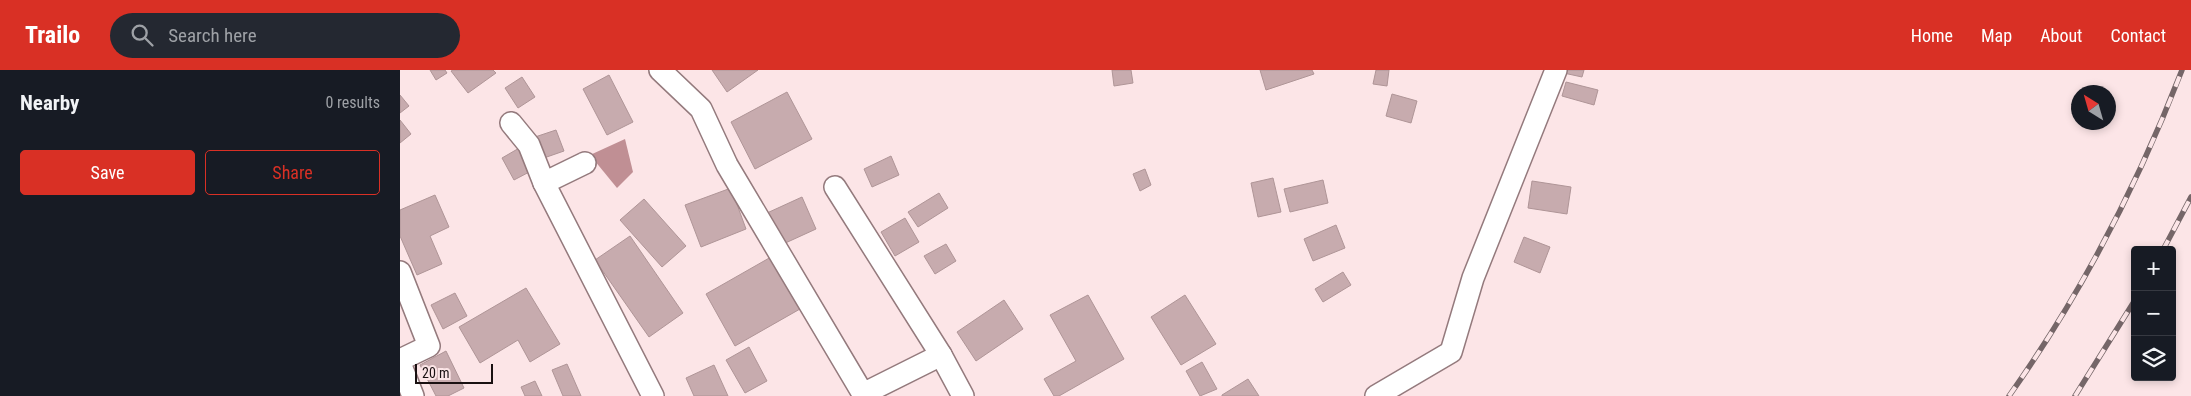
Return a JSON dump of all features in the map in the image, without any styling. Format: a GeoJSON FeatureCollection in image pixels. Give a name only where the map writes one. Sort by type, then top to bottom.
{"type":"FeatureCollection","features":[{"type":"Feature","properties":{"kind":"street"},"geometry":{"type":"LineString","coordinates":[[660,70],[701,109],[727,165],[862,394],[941,355]]}},
{"type":"Feature","properties":{"kind":"street"},"geometry":{"type":"LineString","coordinates":[[1376,396],[1451,352],[1474,278],[1556,70]]}},
{"type":"Feature","properties":{"kind":"street"},"geometry":{"type":"LineString","coordinates":[[511,124],[529,145],[544,183],[653,396]]}},
{"type":"Feature","properties":{"kind":"street"},"geometry":{"type":"LineString","coordinates":[[544,183],[585,163]]}},
{"type":"Feature","properties":{"kind":"street"},"geometry":{"type":"LineString","coordinates":[[835,187],[941,355],[963,396]]}},
{"type":"Feature","properties":{"kind":"street"},"geometry":{"type":"LineString","coordinates":[[400,272],[429,346],[400,362],[413,396]]}},
{"type":"Feature","properties":{"kind":"shaded area"},"geometry":{"type":"Polygon","coordinates":[[[625,139],[633,172],[617,188],[590,155],[625,139]]]}},
{"type":"Feature","properties":{"kind":"building"},"geometry":{"type":"Polygon","coordinates":[[[430,70],[445,70],[447,73],[436,80],[430,70]]]}},
{"type":"Feature","properties":{"kind":"building"},"geometry":{"type":"Polygon","coordinates":[[[493,70],[496,73],[468,93],[451,71],[493,70]]]}},
{"type":"Feature","properties":{"kind":"building"},"geometry":{"type":"Polygon","coordinates":[[[712,70],[758,70],[727,92],[712,70]]]}},
{"type":"Feature","properties":{"kind":"building"},"geometry":{"type":"Polygon","coordinates":[[[1112,70],[1131,70],[1133,83],[1114,86],[1112,70]]]}},
{"type":"Feature","properties":{"kind":"building"},"geometry":{"type":"Polygon","coordinates":[[[1260,70],[1312,70],[1314,74],[1266,90],[1260,70]]]}},
{"type":"Feature","properties":{"kind":"building"},"geometry":{"type":"Polygon","coordinates":[[[1376,70],[1389,70],[1387,86],[1373,84],[1376,70]]]}},
{"type":"Feature","properties":{"kind":"building"},"geometry":{"type":"Polygon","coordinates":[[[1560,70],[1584,70],[1582,77],[1559,72],[1560,70]]]}},
{"type":"Feature","properties":{"kind":"building"},"geometry":{"type":"Polygon","coordinates":[[[609,75],[633,122],[607,135],[583,89],[609,75]]]}},
{"type":"Feature","properties":{"kind":"building"},"geometry":{"type":"Polygon","coordinates":[[[522,77],[535,97],[518,108],[505,88],[522,77]]]}},
{"type":"Feature","properties":{"kind":"building"},"geometry":{"type":"Polygon","coordinates":[[[1566,82],[1598,90],[1594,105],[1562,96],[1566,82]]]}},
{"type":"Feature","properties":{"kind":"building"},"geometry":{"type":"Polygon","coordinates":[[[787,92],[812,139],[755,169],[731,122],[787,92]]]}},
{"type":"Feature","properties":{"kind":"building"},"geometry":{"type":"Polygon","coordinates":[[[1392,94],[1417,101],[1411,123],[1386,116],[1392,94]]]}},
{"type":"Feature","properties":{"kind":"building"},"geometry":{"type":"Polygon","coordinates":[[[400,95],[409,106],[400,113],[400,95]]]}},
{"type":"Feature","properties":{"kind":"building"},"geometry":{"type":"Polygon","coordinates":[[[400,120],[411,134],[400,143],[400,120]]]}},
{"type":"Feature","properties":{"kind":"building"},"geometry":{"type":"Polygon","coordinates":[[[556,130],[564,151],[541,159],[535,137],[556,130]]]}},
{"type":"Feature","properties":{"kind":"building"},"geometry":{"type":"Polygon","coordinates":[[[521,147],[533,170],[514,180],[502,158],[521,147]]]}},
{"type":"Feature","properties":{"kind":"building"},"geometry":{"type":"Polygon","coordinates":[[[891,156],[899,175],[872,187],[864,169],[891,156]]]}},
{"type":"Feature","properties":{"kind":"building"},"geometry":{"type":"Polygon","coordinates":[[[1145,169],[1151,185],[1140,191],[1133,174],[1145,169]]]}},
{"type":"Feature","properties":{"kind":"building"},"geometry":{"type":"Polygon","coordinates":[[[1273,178],[1281,212],[1258,217],[1251,183],[1273,178]]]}},
{"type":"Feature","properties":{"kind":"building"},"geometry":{"type":"Polygon","coordinates":[[[1323,180],[1328,203],[1290,212],[1284,189],[1323,180]]]}},
{"type":"Feature","properties":{"kind":"building"},"geometry":{"type":"Polygon","coordinates":[[[1532,181],[1571,187],[1567,214],[1528,208],[1532,181]]]}},
{"type":"Feature","properties":{"kind":"building"},"geometry":{"type":"Polygon","coordinates":[[[731,188],[746,229],[701,247],[685,205],[731,188]]]}},
{"type":"Feature","properties":{"kind":"building"},"geometry":{"type":"Polygon","coordinates":[[[939,193],[948,208],[918,227],[908,212],[939,193]]]}},
{"type":"Feature","properties":{"kind":"building"},"geometry":{"type":"Polygon","coordinates":[[[435,195],[449,227],[430,236],[442,264],[417,275],[400,236],[400,210],[435,195]]]}},
{"type":"Feature","properties":{"kind":"building"},"geometry":{"type":"Polygon","coordinates":[[[802,197],[816,229],[781,245],[767,213],[802,197]]]}},
{"type":"Feature","properties":{"kind":"building"},"geometry":{"type":"Polygon","coordinates":[[[644,199],[686,246],[662,267],[620,220],[644,199]]]}},
{"type":"Feature","properties":{"kind":"building"},"geometry":{"type":"Polygon","coordinates":[[[905,218],[919,242],[895,256],[881,232],[905,218]]]}},
{"type":"Feature","properties":{"kind":"building"},"geometry":{"type":"Polygon","coordinates":[[[1336,225],[1345,248],[1313,261],[1304,239],[1336,225]]]}},
{"type":"Feature","properties":{"kind":"building"},"geometry":{"type":"Polygon","coordinates":[[[630,236],[683,313],[649,337],[595,260],[630,236]]]}},
{"type":"Feature","properties":{"kind":"building"},"geometry":{"type":"Polygon","coordinates":[[[1524,237],[1550,247],[1540,273],[1514,262],[1524,237]]]}},
{"type":"Feature","properties":{"kind":"building"},"geometry":{"type":"Polygon","coordinates":[[[946,244],[956,261],[935,274],[924,256],[946,244]]]}},
{"type":"Feature","properties":{"kind":"building"},"geometry":{"type":"Polygon","coordinates":[[[771,257],[800,309],[735,346],[706,294],[771,257]]]}},
{"type":"Feature","properties":{"kind":"building"},"geometry":{"type":"Polygon","coordinates":[[[1343,272],[1351,285],[1323,302],[1315,289],[1343,272]]]}},
{"type":"Feature","properties":{"kind":"building"},"geometry":{"type":"Polygon","coordinates":[[[526,288],[560,344],[530,362],[518,340],[480,363],[459,327],[526,288]]]}},
{"type":"Feature","properties":{"kind":"building"},"geometry":{"type":"Polygon","coordinates":[[[455,293],[467,316],[443,329],[431,305],[455,293]]]}},
{"type":"Feature","properties":{"kind":"building"},"geometry":{"type":"Polygon","coordinates":[[[1088,295],[1124,359],[1059,396],[1054,396],[1044,379],[1076,361],[1050,315],[1088,295]]]}},
{"type":"Feature","properties":{"kind":"building"},"geometry":{"type":"Polygon","coordinates":[[[1185,295],[1216,344],[1181,365],[1151,317],[1185,295]]]}},
{"type":"Feature","properties":{"kind":"building"},"geometry":{"type":"Polygon","coordinates":[[[1004,300],[1023,329],[976,361],[957,332],[1004,300]]]}},
{"type":"Feature","properties":{"kind":"building"},"geometry":{"type":"Polygon","coordinates":[[[749,347],[767,381],[745,393],[726,360],[749,347]]]}},
{"type":"Feature","properties":{"kind":"building"},"geometry":{"type":"Polygon","coordinates":[[[446,351],[464,388],[448,396],[436,396],[420,365],[446,351]]]}},
{"type":"Feature","properties":{"kind":"building"},"geometry":{"type":"Polygon","coordinates":[[[1202,362],[1217,389],[1200,396],[1186,371],[1202,362]]]}},
{"type":"Feature","properties":{"kind":"building"},"geometry":{"type":"Polygon","coordinates":[[[567,364],[581,396],[563,396],[552,370],[567,364]]]}},
{"type":"Feature","properties":{"kind":"building"},"geometry":{"type":"Polygon","coordinates":[[[714,365],[728,396],[694,396],[686,378],[714,365]]]}},
{"type":"Feature","properties":{"kind":"building"},"geometry":{"type":"Polygon","coordinates":[[[1248,379],[1259,396],[1222,396],[1222,395],[1248,379]]]}},
{"type":"Feature","properties":{"kind":"building"},"geometry":{"type":"Polygon","coordinates":[[[535,381],[542,396],[525,396],[521,387],[535,381]]]}},
{"type":"Feature","properties":{"kind":"railway"},"geometry":{"type":"LineString","coordinates":[[2009,396],[2060,319],[2106,238],[2127,197],[2182,70]]}},
{"type":"Feature","properties":{"kind":"railway"},"geometry":{"type":"LineString","coordinates":[[2165,246],[2191,197]]}},
{"type":"Feature","properties":{"kind":"railway"},"geometry":{"type":"LineString","coordinates":[[2075,396],[2131,306]]}}]}
